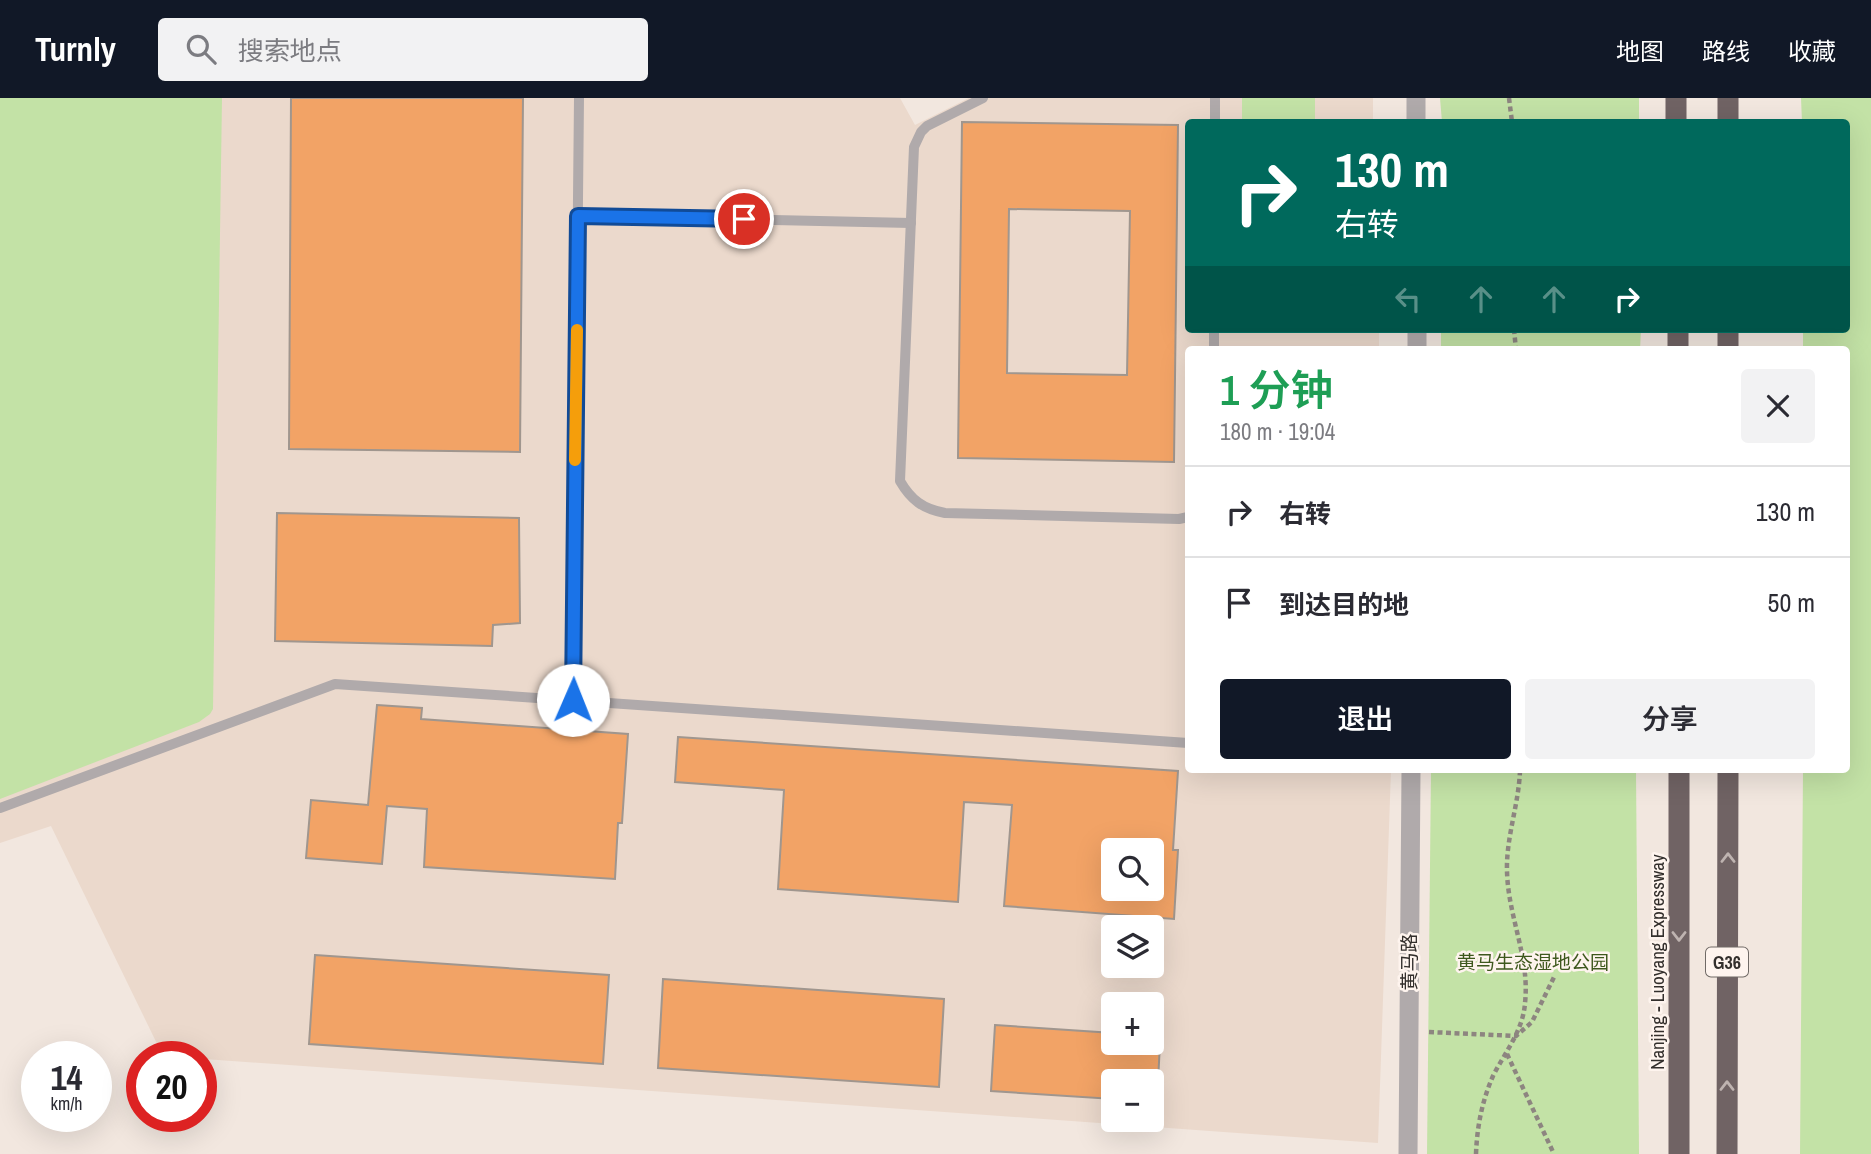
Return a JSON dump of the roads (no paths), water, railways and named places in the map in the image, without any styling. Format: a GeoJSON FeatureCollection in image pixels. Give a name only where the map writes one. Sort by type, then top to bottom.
{"type":"FeatureCollection","features":[{"type":"Feature","properties":{"kind":"highway"},"geometry":{"type":"LineString","coordinates":[[1676,98],[1676,119]]}},
{"type":"Feature","properties":{"kind":"highway"},"geometry":{"type":"LineString","coordinates":[[1728,98],[1728,119]]}},
{"type":"Feature","properties":{"kind":"highway","name":"Nanjing - Luoyang Expressway"},"geometry":{"type":"LineString","coordinates":[[1679,773],[1679,1154]]}},
{"type":"Feature","properties":{"kind":"highway","name":"G36"},"geometry":{"type":"LineString","coordinates":[[1727,1154],[1728,773]]}},
{"type":"Feature","properties":{"kind":"street"},"geometry":{"type":"LineString","coordinates":[[1416,98],[1416,119]]}},
{"type":"Feature","properties":{"kind":"street","name":"黄马路"},"geometry":{"type":"LineString","coordinates":[[1408,1154],[1411,773]]}},
{"type":"Feature","properties":{"kind":"lane"},"geometry":{"type":"LineString","coordinates":[[573,700],[579,98]]}},
{"type":"Feature","properties":{"kind":"lane"},"geometry":{"type":"LineString","coordinates":[[983,98],[927,126],[914,148],[900,481],[910,496],[926,508],[945,513],[1185,518]]}},
{"type":"Feature","properties":{"kind":"lane"},"geometry":{"type":"LineString","coordinates":[[1215,98],[1215,119]]}},
{"type":"Feature","properties":{"kind":"lane"},"geometry":{"type":"LineString","coordinates":[[578,216],[911,223]]}},
{"type":"Feature","properties":{"kind":"lane"},"geometry":{"type":"LineString","coordinates":[[0,808],[335,684],[1185,743]]}},
{"type":"Feature","properties":{"kind":"park label","name":"黄马生态湿地公园"},"geometry":{"type":"Point","coordinates":[1533,962]}}]}
